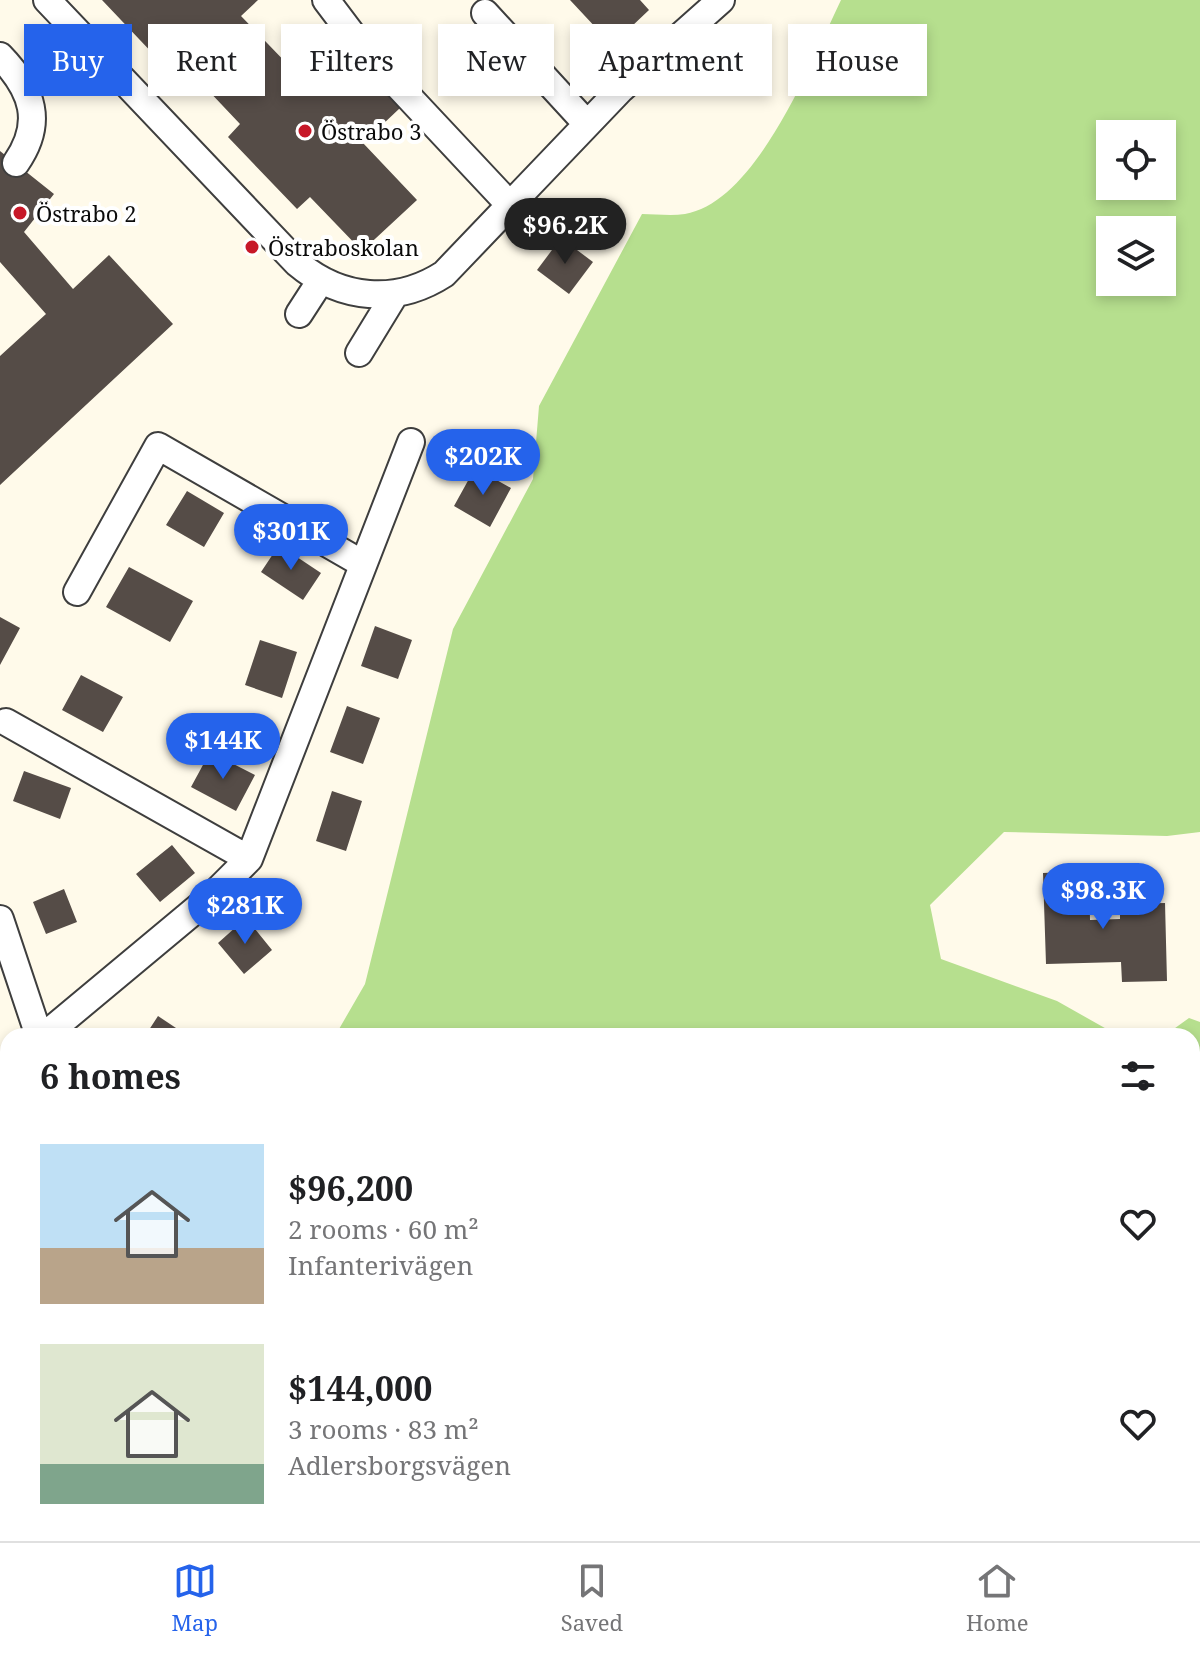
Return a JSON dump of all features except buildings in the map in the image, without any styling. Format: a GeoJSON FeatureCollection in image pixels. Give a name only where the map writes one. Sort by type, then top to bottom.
{"type":"FeatureCollection","features":[{"type":"Feature","properties":{"kind":"street"},"geometry":{"type":"LineString","coordinates":[[47,0],[279,245],[321,280],[364,295],[411,292],[444,274],[474,247],[509,204],[587,124],[721,0]]}},
{"type":"Feature","properties":{"kind":"street"},"geometry":{"type":"LineString","coordinates":[[326,0],[360,45],[509,204]]}},
{"type":"Feature","properties":{"kind":"street"},"geometry":{"type":"LineString","coordinates":[[485,13],[587,124]]}},
{"type":"Feature","properties":{"kind":"street"},"geometry":{"type":"LineString","coordinates":[[0,56],[20,79],[31,109],[31,135],[16,163]]}},
{"type":"Feature","properties":{"kind":"street"},"geometry":{"type":"LineString","coordinates":[[299,314],[321,280]]}},
{"type":"Feature","properties":{"kind":"street"},"geometry":{"type":"LineString","coordinates":[[359,353],[395,294]]}},
{"type":"Feature","properties":{"kind":"street"},"geometry":{"type":"LineString","coordinates":[[51,1028],[201,906],[249,859],[411,442]]}},
{"type":"Feature","properties":{"kind":"street"},"geometry":{"type":"LineString","coordinates":[[77,592],[158,446],[363,564]]}},
{"type":"Feature","properties":{"kind":"street"},"geometry":{"type":"LineString","coordinates":[[6,722],[249,859]]}},
{"type":"Feature","properties":{"kind":"street"},"geometry":{"type":"LineString","coordinates":[[0,919],[38,1028]]}},
{"type":"Feature","properties":{"kind":"green space"},"geometry":{"type":"Polygon","coordinates":[[[841,0],[1200,0],[1200,832],[1167,836],[1004,832],[930,905],[941,959],[1057,1001],[1105,1028],[340,1028],[365,984],[453,629],[533,479],[539,406],[642,214],[685,214],[711,204],[736,184],[779,125],[795,96],[927,96],[927,24],[830,24],[841,0]]]}},
{"type":"Feature","properties":{"kind":"green space"},"geometry":{"type":"Polygon","coordinates":[[[1189,1018],[1200,1022],[1200,1028],[1175,1028],[1189,1018]]]}},
{"type":"Feature","properties":{"kind":"place","name":"Östrabo 3"},"geometry":{"type":"Point","coordinates":[305,131]}},
{"type":"Feature","properties":{"kind":"place","name":"Östrabo 2"},"geometry":{"type":"Point","coordinates":[20,213]}},
{"type":"Feature","properties":{"kind":"place","name":"Östraboskolan"},"geometry":{"type":"Point","coordinates":[252,247]}}]}
